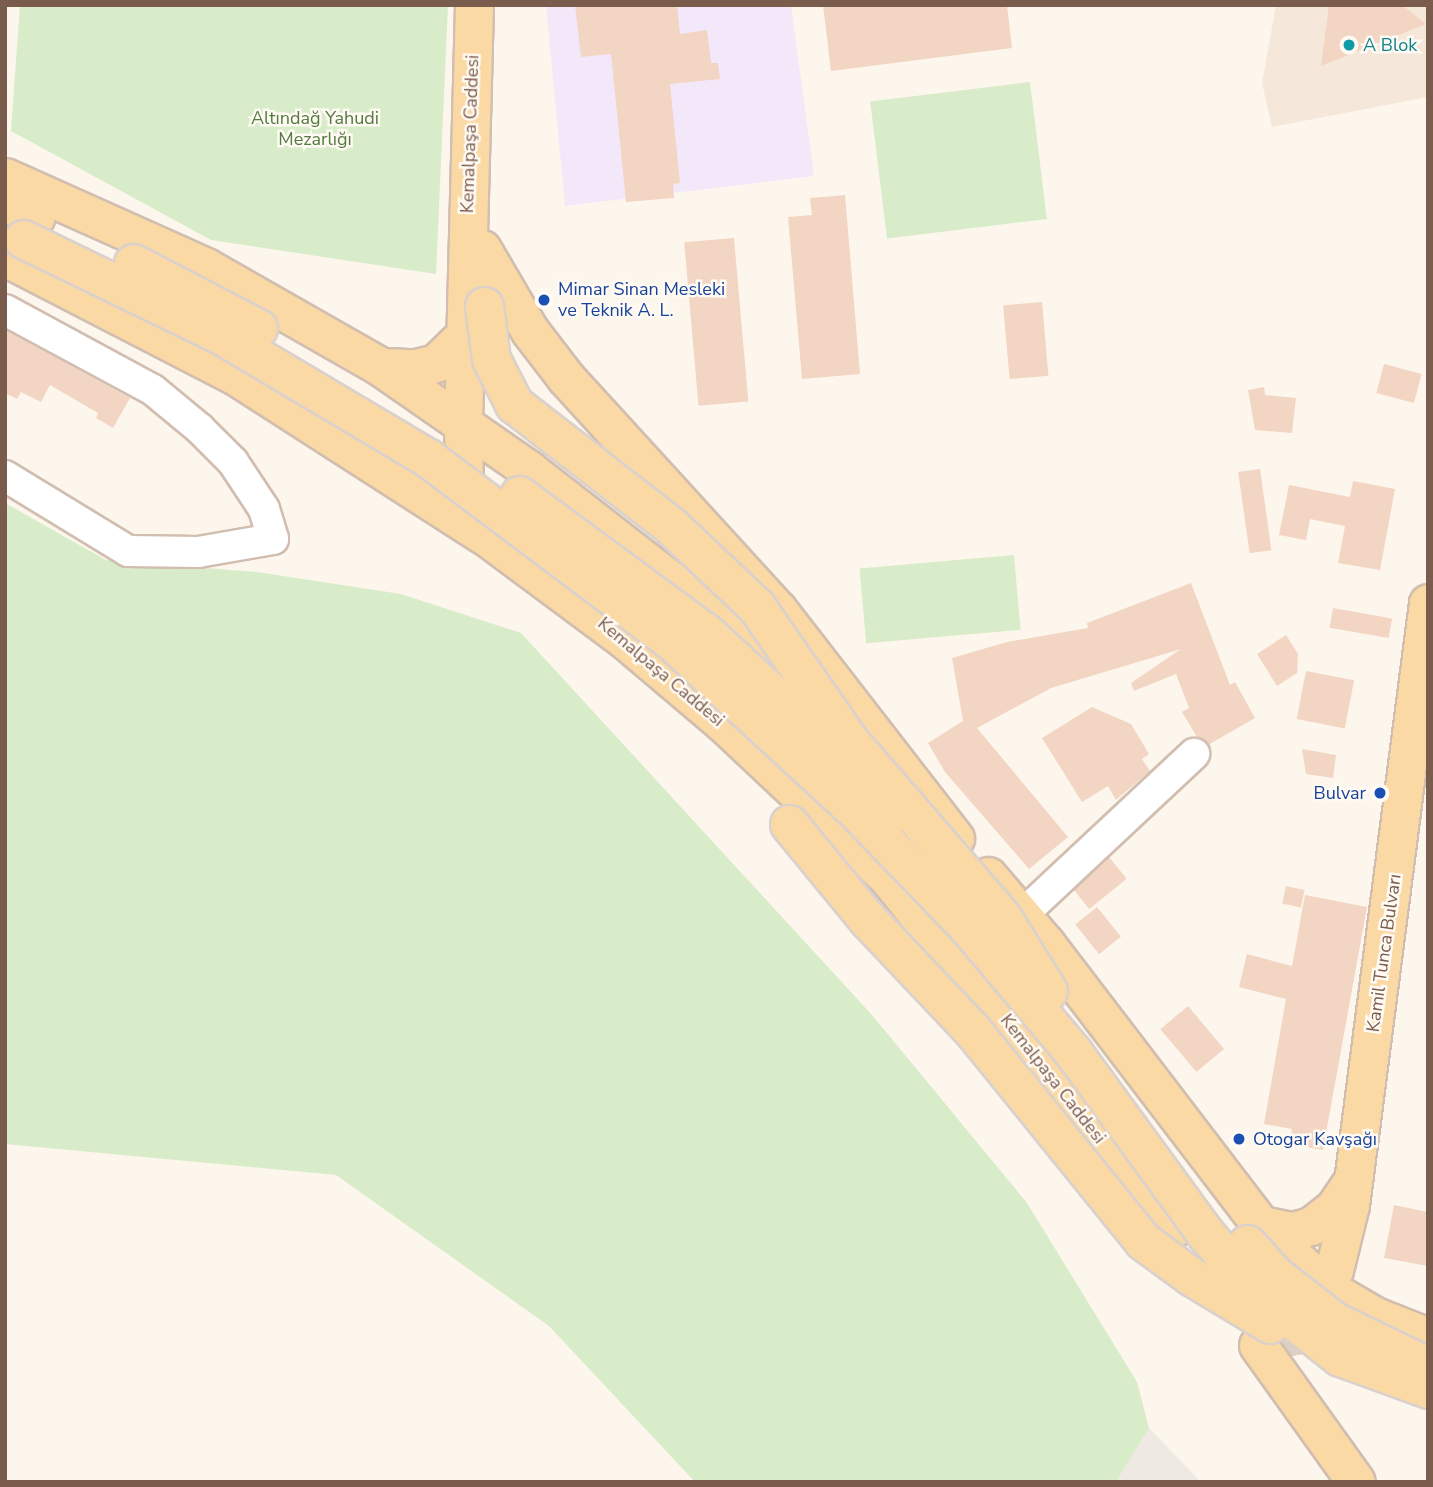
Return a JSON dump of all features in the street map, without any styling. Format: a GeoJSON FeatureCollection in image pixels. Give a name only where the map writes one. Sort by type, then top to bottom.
{"type":"FeatureCollection","features":[{"type":"Feature","properties":{"kind":"main road","name":"Kemalpaşa Caddesi"},"geometry":{"type":"LineString","coordinates":[[474,5],[463,422],[466,503],[478,528],[624,639],[722,722],[888,878],[982,989],[1172,1230]]}},
{"type":"Feature","properties":{"kind":"main road"},"geometry":{"type":"LineString","coordinates":[[489,5],[482,276],[477,317],[484,397],[506,444],[529,470]]}},
{"type":"Feature","properties":{"kind":"main road"},"geometry":{"type":"LineString","coordinates":[[5,177],[206,267],[381,367],[529,470],[678,586]]}},
{"type":"Feature","properties":{"kind":"main road"},"geometry":{"type":"LineString","coordinates":[[15,230],[488,538]]}},
{"type":"Feature","properties":{"kind":"main road"},"geometry":{"type":"LineString","coordinates":[[15,230],[210,299],[440,436],[617,563],[705,632],[838,754],[1048,991],[1274,1274],[1334,1321],[1428,1363]]}},
{"type":"Feature","properties":{"kind":"main road"},"geometry":{"type":"LineString","coordinates":[[15,230],[222,335],[428,458],[669,639],[807,763],[936,893],[1073,1052],[1205,1233],[1251,1287],[1340,1357]]}},
{"type":"Feature","properties":{"kind":"main road"},"geometry":{"type":"LineString","coordinates":[[482,276],[566,378],[778,610],[964,850],[1046,944],[1261,1225],[1333,1297],[1428,1337]]}},
{"type":"Feature","properties":{"kind":"main road"},"geometry":{"type":"LineString","coordinates":[[482,276],[491,359],[514,404],[671,526],[756,606],[848,739],[1002,917],[1048,991]]}},
{"type":"Feature","properties":{"kind":"main road"},"geometry":{"type":"LineString","coordinates":[[381,367],[416,368],[436,363],[464,337]]}},
{"type":"Feature","properties":{"kind":"main road"},"geometry":{"type":"LineString","coordinates":[[624,639],[614,615],[621,591],[642,576],[668,578],[788,680],[964,850]]}},
{"type":"Feature","properties":{"kind":"main road","name":"Kamil Tunca Bulvarı"},"geometry":{"type":"LineString","coordinates":[[1333,1297],[1352,1180],[1428,603]]}},
{"type":"Feature","properties":{"kind":"main road"},"geometry":{"type":"LineString","coordinates":[[722,722],[789,824],[867,919],[973,1031],[1143,1241],[1246,1310],[1340,1357],[1428,1388]]}},
{"type":"Feature","properties":{"kind":"main road"},"geometry":{"type":"LineString","coordinates":[[982,989],[1004,1000],[1016,1001],[1038,990],[1049,969],[1046,944]]}},
{"type":"Feature","properties":{"kind":"main road"},"geometry":{"type":"LineString","coordinates":[[1261,1225],[1293,1231],[1311,1226],[1334,1208],[1352,1180]]}},
{"type":"Feature","properties":{"kind":"main road"},"geometry":{"type":"LineString","coordinates":[[1258,1345],[1321,1429],[1356,1482]]}},
{"type":"Feature","properties":{"kind":"main road"},"geometry":{"type":"LineString","coordinates":[[1296,1355],[1321,1429]]}},
{"type":"Feature","properties":{"kind":"street"},"geometry":{"type":"LineString","coordinates":[[5,310],[153,390],[199,428],[233,462],[264,509],[272,539],[198,552],[128,551],[5,476]]}},
{"type":"Feature","properties":{"kind":"street"},"geometry":{"type":"LineString","coordinates":[[1022,915],[1194,754]]}},
{"type":"Feature","properties":{"kind":"shaded area"},"geometry":{"type":"Polygon","coordinates":[[[546,5],[791,5],[814,176],[565,206],[546,5]]]}},
{"type":"Feature","properties":{"kind":"shaded area"},"geometry":{"type":"Polygon","coordinates":[[[1276,5],[1428,5],[1428,97],[1272,127],[1262,83],[1276,5]]]}},
{"type":"Feature","properties":{"kind":"shaded area"},"geometry":{"type":"Polygon","coordinates":[[[1149,1428],[1201,1482],[1116,1482],[1149,1428]]]}},
{"type":"Feature","properties":{"kind":"green space","name":"Altındağ Yahudi Mezarlığı"},"geometry":{"type":"Polygon","coordinates":[[[20,5],[448,5],[436,274],[211,240],[11,131],[20,5]]]}},
{"type":"Feature","properties":{"kind":"green space"},"geometry":{"type":"Polygon","coordinates":[[[1030,82],[1047,219],[887,239],[870,102],[1030,82]]]}},
{"type":"Feature","properties":{"kind":"green space"},"geometry":{"type":"Polygon","coordinates":[[[5,503],[106,560],[257,572],[401,594],[521,633],[872,1015],[1027,1203],[1137,1382],[1149,1428],[1116,1482],[695,1482],[549,1326],[336,1175],[5,1144],[5,503]]]}},
{"type":"Feature","properties":{"kind":"green space"},"geometry":{"type":"Polygon","coordinates":[[[1014,555],[1021,630],[866,643],[860,569],[1014,555]]]}},
{"type":"Feature","properties":{"kind":"building"},"geometry":{"type":"Polygon","coordinates":[[[575,5],[677,5],[680,34],[707,30],[711,63],[718,63],[720,79],[670,84],[680,183],[673,184],[674,198],[626,202],[611,54],[581,57],[575,5]]]}},
{"type":"Feature","properties":{"kind":"building"},"geometry":{"type":"Polygon","coordinates":[[[823,5],[1007,5],[1012,48],[831,71],[823,5]]]}},
{"type":"Feature","properties":{"kind":"building","name":"A Blok"},"geometry":{"type":"Polygon","coordinates":[[[1329,5],[1402,5],[1426,24],[1321,66],[1329,5]]]}},
{"type":"Feature","properties":{"kind":"building"},"geometry":{"type":"Polygon","coordinates":[[[845,195],[860,374],[802,379],[788,217],[812,215],[810,198],[845,195]]]}},
{"type":"Feature","properties":{"kind":"building"},"geometry":{"type":"Polygon","coordinates":[[[734,238],[748,401],[698,406],[684,242],[734,238]]]}},
{"type":"Feature","properties":{"kind":"building"},"geometry":{"type":"Polygon","coordinates":[[[1042,302],[1048,376],[1010,379],[1003,305],[1042,302]]]}},
{"type":"Feature","properties":{"kind":"building"},"geometry":{"type":"Polygon","coordinates":[[[5,330],[130,398],[113,428],[96,418],[98,413],[50,385],[41,402],[21,392],[17,399],[5,393],[5,330]]]}},
{"type":"Feature","properties":{"kind":"building"},"geometry":{"type":"Polygon","coordinates":[[[1384,364],[1422,374],[1414,403],[1376,393],[1384,364]]]}},
{"type":"Feature","properties":{"kind":"building"},"geometry":{"type":"Polygon","coordinates":[[[1264,387],[1265,395],[1296,398],[1292,433],[1255,430],[1248,390],[1264,387]]]}},
{"type":"Feature","properties":{"kind":"building"},"geometry":{"type":"Polygon","coordinates":[[[1260,469],[1271,550],[1250,553],[1238,472],[1260,469]]]}},
{"type":"Feature","properties":{"kind":"building"},"geometry":{"type":"Polygon","coordinates":[[[1353,481],[1395,489],[1380,570],[1338,563],[1345,526],[1310,519],[1306,540],[1279,535],[1289,485],[1350,497],[1353,481]]]}},
{"type":"Feature","properties":{"kind":"building"},"geometry":{"type":"Polygon","coordinates":[[[1191,583],[1230,685],[1235,682],[1255,718],[1208,745],[1197,737],[1182,712],[1189,708],[1176,674],[1134,691],[1131,683],[1181,649],[1051,688],[977,728],[1068,837],[1029,869],[945,772],[928,743],[963,721],[952,658],[1007,642],[1088,628],[1087,623],[1191,583]]]}},
{"type":"Feature","properties":{"kind":"building"},"geometry":{"type":"Polygon","coordinates":[[[1333,608],[1392,618],[1389,638],[1330,628],[1333,608]]]}},
{"type":"Feature","properties":{"kind":"building"},"geometry":{"type":"Polygon","coordinates":[[[1286,635],[1298,654],[1297,673],[1277,686],[1257,654],[1286,635]]]}},
{"type":"Feature","properties":{"kind":"building"},"geometry":{"type":"Polygon","coordinates":[[[1306,671],[1354,680],[1345,728],[1297,719],[1306,671]]]}},
{"type":"Feature","properties":{"kind":"building"},"geometry":{"type":"Polygon","coordinates":[[[1092,707],[1131,724],[1149,754],[1142,759],[1150,771],[1116,800],[1108,786],[1082,802],[1042,738],[1092,707]]]}},
{"type":"Feature","properties":{"kind":"building"},"geometry":{"type":"Polygon","coordinates":[[[1302,749],[1336,755],[1333,778],[1306,774],[1302,749]]]}},
{"type":"Feature","properties":{"kind":"building"},"geometry":{"type":"Polygon","coordinates":[[[1109,857],[1127,879],[1089,909],[1072,887],[1109,857]]]}},
{"type":"Feature","properties":{"kind":"building"},"geometry":{"type":"Polygon","coordinates":[[[1286,886],[1305,890],[1301,908],[1282,904],[1286,886]]]}},
{"type":"Feature","properties":{"kind":"building"},"geometry":{"type":"Polygon","coordinates":[[[1305,895],[1367,907],[1323,1150],[1289,1144],[1292,1129],[1264,1124],[1286,999],[1239,987],[1247,954],[1292,966],[1305,895]]]}},
{"type":"Feature","properties":{"kind":"building"},"geometry":{"type":"Polygon","coordinates":[[[1097,907],[1121,937],[1099,954],[1075,925],[1097,907]]]}},
{"type":"Feature","properties":{"kind":"building"},"geometry":{"type":"Polygon","coordinates":[[[1188,1006],[1224,1049],[1196,1072],[1160,1029],[1188,1006]]]}},
{"type":"Feature","properties":{"kind":"building"},"geometry":{"type":"Polygon","coordinates":[[[1394,1205],[1428,1212],[1428,1266],[1384,1258],[1394,1205]]]}},
{"type":"Feature","properties":{"kind":"tunnel"},"geometry":{"type":"LineString","coordinates":[[1296,1355],[1292,1332],[1296,1319],[1314,1302]]}},
{"type":"Feature","properties":{"kind":"place","name":"A Blok"},"geometry":{"type":"Point","coordinates":[1349,45]}},
{"type":"Feature","properties":{"kind":"place","name":"Mimar Sinan Mesleki ve Teknik A. L."},"geometry":{"type":"Point","coordinates":[544,300]}},
{"type":"Feature","properties":{"kind":"place","name":"Bulvar"},"geometry":{"type":"Point","coordinates":[1380,793]}},
{"type":"Feature","properties":{"kind":"place","name":"Otogar Kavşağı"},"geometry":{"type":"Point","coordinates":[1239,1139]}}]}
